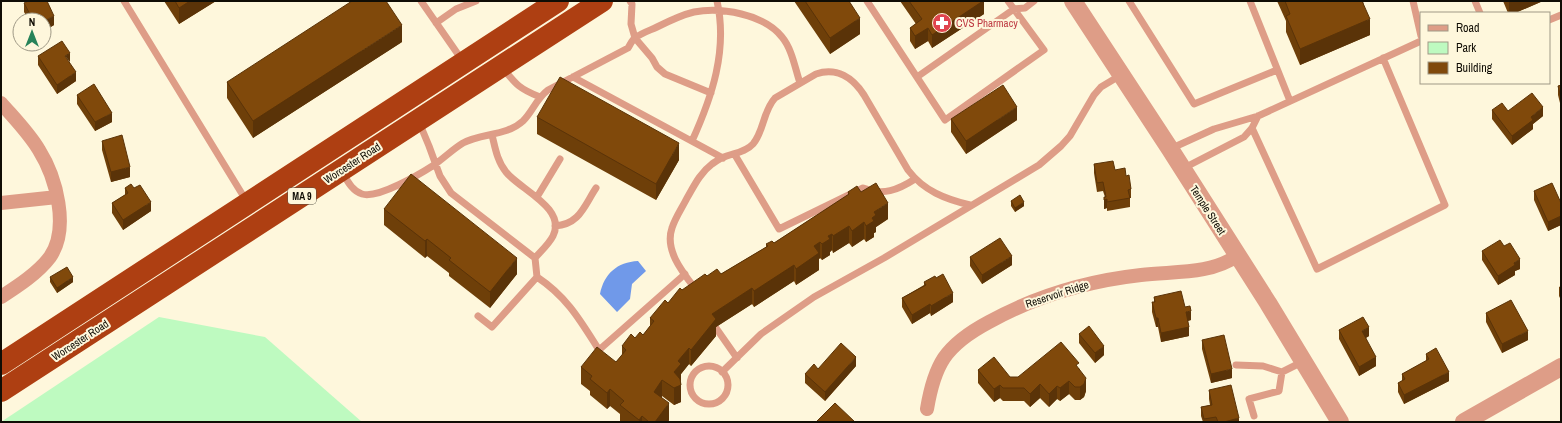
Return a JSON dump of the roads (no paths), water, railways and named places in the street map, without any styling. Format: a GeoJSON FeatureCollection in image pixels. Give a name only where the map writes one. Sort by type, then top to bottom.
{"type":"FeatureCollection","features":[{"type":"Feature","properties":{"kind":"highway","name":"Worcester Road"},"geometry":{"type":"LineString","coordinates":[[1,364],[558,1]]}},
{"type":"Feature","properties":{"kind":"highway","name":"Worcester Road"},"geometry":{"type":"LineString","coordinates":[[1,391],[602,1]]}},
{"type":"Feature","properties":{"kind":"street","name":"Temple Street"},"geometry":{"type":"LineString","coordinates":[[1073,1],[1238,256],[1340,422]]}},
{"type":"Feature","properties":{"kind":"street"},"geometry":{"type":"LineString","coordinates":[[1,103],[39,150],[53,180],[57,197],[60,230],[57,244],[50,257],[38,269],[1,297]]}},
{"type":"Feature","properties":{"kind":"street"},"geometry":{"type":"LineString","coordinates":[[1,203],[57,197]]}},
{"type":"Feature","properties":{"kind":"street","name":"Reservoir Ridge"},"geometry":{"type":"LineString","coordinates":[[927,409],[933,381],[944,357],[964,337],[1002,315],[1042,298],[1088,284],[1138,275],[1202,270],[1226,263],[1238,256]]}},
{"type":"Feature","properties":{"kind":"street"},"geometry":{"type":"LineString","coordinates":[[1468,421],[1561,367]]}},
{"type":"Feature","properties":{"kind":"lane"},"geometry":{"type":"LineString","coordinates":[[124,1],[248,203]]}},
{"type":"Feature","properties":{"kind":"lane"},"geometry":{"type":"LineString","coordinates":[[421,1],[464,63]]}},
{"type":"Feature","properties":{"kind":"lane"},"geometry":{"type":"LineString","coordinates":[[436,23],[456,9],[476,1]]}},
{"type":"Feature","properties":{"kind":"lane"},"geometry":{"type":"LineString","coordinates":[[630,1],[632,4],[631,24],[635,38],[652,58],[657,67],[665,74],[711,93]]}},
{"type":"Feature","properties":{"kind":"lane"},"geometry":{"type":"LineString","coordinates":[[692,141],[706,109],[719,61],[721,27],[717,1]]}},
{"type":"Feature","properties":{"kind":"lane"},"geometry":{"type":"LineString","coordinates":[[867,1],[945,120],[1044,50],[1008,1]]}},
{"type":"Feature","properties":{"kind":"lane"},"geometry":{"type":"LineString","coordinates":[[1014,1],[1014,9]]}},
{"type":"Feature","properties":{"kind":"lane"},"geometry":{"type":"LineString","coordinates":[[917,77],[1014,9],[1025,8],[1034,1]]}},
{"type":"Feature","properties":{"kind":"lane"},"geometry":{"type":"LineString","coordinates":[[1129,1],[1194,104],[1278,70]]}},
{"type":"Feature","properties":{"kind":"lane"},"geometry":{"type":"LineString","coordinates":[[1250,1],[1290,101]]}},
{"type":"Feature","properties":{"kind":"lane"},"geometry":{"type":"LineString","coordinates":[[1413,1],[1420,32]]}},
{"type":"Feature","properties":{"kind":"lane"},"geometry":{"type":"LineString","coordinates":[[1474,1],[1480,12]]}},
{"type":"Feature","properties":{"kind":"lane"},"geometry":{"type":"LineString","coordinates":[[342,170],[349,184],[362,194],[373,195],[384,192],[435,164],[463,143],[514,127],[523,121],[540,97],[548,90],[628,48],[635,38],[681,16],[707,11],[747,15],[760,20],[772,28],[782,37],[789,49],[800,83]]}},
{"type":"Feature","properties":{"kind":"lane"},"geometry":{"type":"LineString","coordinates":[[1550,20],[1561,15]]}},
{"type":"Feature","properties":{"kind":"lane"},"geometry":{"type":"LineString","coordinates":[[1170,149],[1214,129],[1258,116],[1420,41]]}},
{"type":"Feature","properties":{"kind":"lane"},"geometry":{"type":"LineString","coordinates":[[1252,128],[1317,269],[1445,205],[1383,58]]}},
{"type":"Feature","properties":{"kind":"lane"},"geometry":{"type":"LineString","coordinates":[[501,66],[523,90],[540,97]]}},
{"type":"Feature","properties":{"kind":"lane"},"geometry":{"type":"LineString","coordinates":[[699,294],[685,274],[672,250],[670,240],[672,228],[695,183],[711,165],[752,145],[757,138],[767,108],[775,98],[800,83],[823,72],[838,73],[852,80],[858,86],[908,170],[922,186],[936,194],[970,205]]}},
{"type":"Feature","properties":{"kind":"lane"},"geometry":{"type":"LineString","coordinates":[[722,372],[761,334],[814,297],[889,255],[1051,156],[1070,136],[1094,95],[1101,87],[1121,75]]}},
{"type":"Feature","properties":{"kind":"lane"},"geometry":{"type":"LineString","coordinates":[[573,77],[723,158]]}},
{"type":"Feature","properties":{"kind":"lane"},"geometry":{"type":"LineString","coordinates":[[1182,169],[1244,138],[1252,128],[1258,116]]}},
{"type":"Feature","properties":{"kind":"lane"},"geometry":{"type":"LineString","coordinates":[[418,120],[424,131],[440,176],[452,193],[535,258]]}},
{"type":"Feature","properties":{"kind":"lane"},"geometry":{"type":"LineString","coordinates":[[478,316],[492,327],[537,277],[535,258],[553,236],[555,226],[553,216],[537,197],[515,182],[505,171],[499,160],[492,135]]}},
{"type":"Feature","properties":{"kind":"lane"},"geometry":{"type":"LineString","coordinates":[[735,154],[779,229],[863,188],[871,192],[880,193],[893,191],[915,179]]}},
{"type":"Feature","properties":{"kind":"lane"},"geometry":{"type":"LineString","coordinates":[[537,197],[560,159]]}},
{"type":"Feature","properties":{"kind":"lane"},"geometry":{"type":"LineString","coordinates":[[555,226],[564,225],[577,217],[596,188]]}},
{"type":"Feature","properties":{"kind":"lane"},"geometry":{"type":"LineString","coordinates":[[537,277],[552,287],[575,312],[599,350],[685,274]]}},
{"type":"Feature","properties":{"kind":"lane"},"geometry":{"type":"LineString","coordinates":[[716,328],[737,358]]}},
{"type":"Feature","properties":{"kind":"lane"},"geometry":{"type":"LineString","coordinates":[[1236,366],[1263,366],[1282,372],[1303,362]]}},
{"type":"Feature","properties":{"kind":"lane"},"geometry":{"type":"LineString","coordinates":[[706,367],[717,368],[722,372],[728,383],[725,395],[721,400],[709,404],[697,400],[691,390],[692,378],[695,373],[706,367]]}},
{"type":"Feature","properties":{"kind":"lane"},"geometry":{"type":"LineString","coordinates":[[1254,416],[1249,399],[1279,391],[1282,372]]}},
{"type":"Feature","properties":{"kind":"water"},"geometry":{"type":"Polygon","coordinates":[[[638,261],[646,271],[632,284],[630,299],[617,312],[600,294],[602,287],[608,275],[613,270],[624,264],[638,261]]]}},
{"type":"Feature","properties":{"kind":"place","name":"CVS Pharmacy"},"geometry":{"type":"Point","coordinates":[942,23]}}]}
